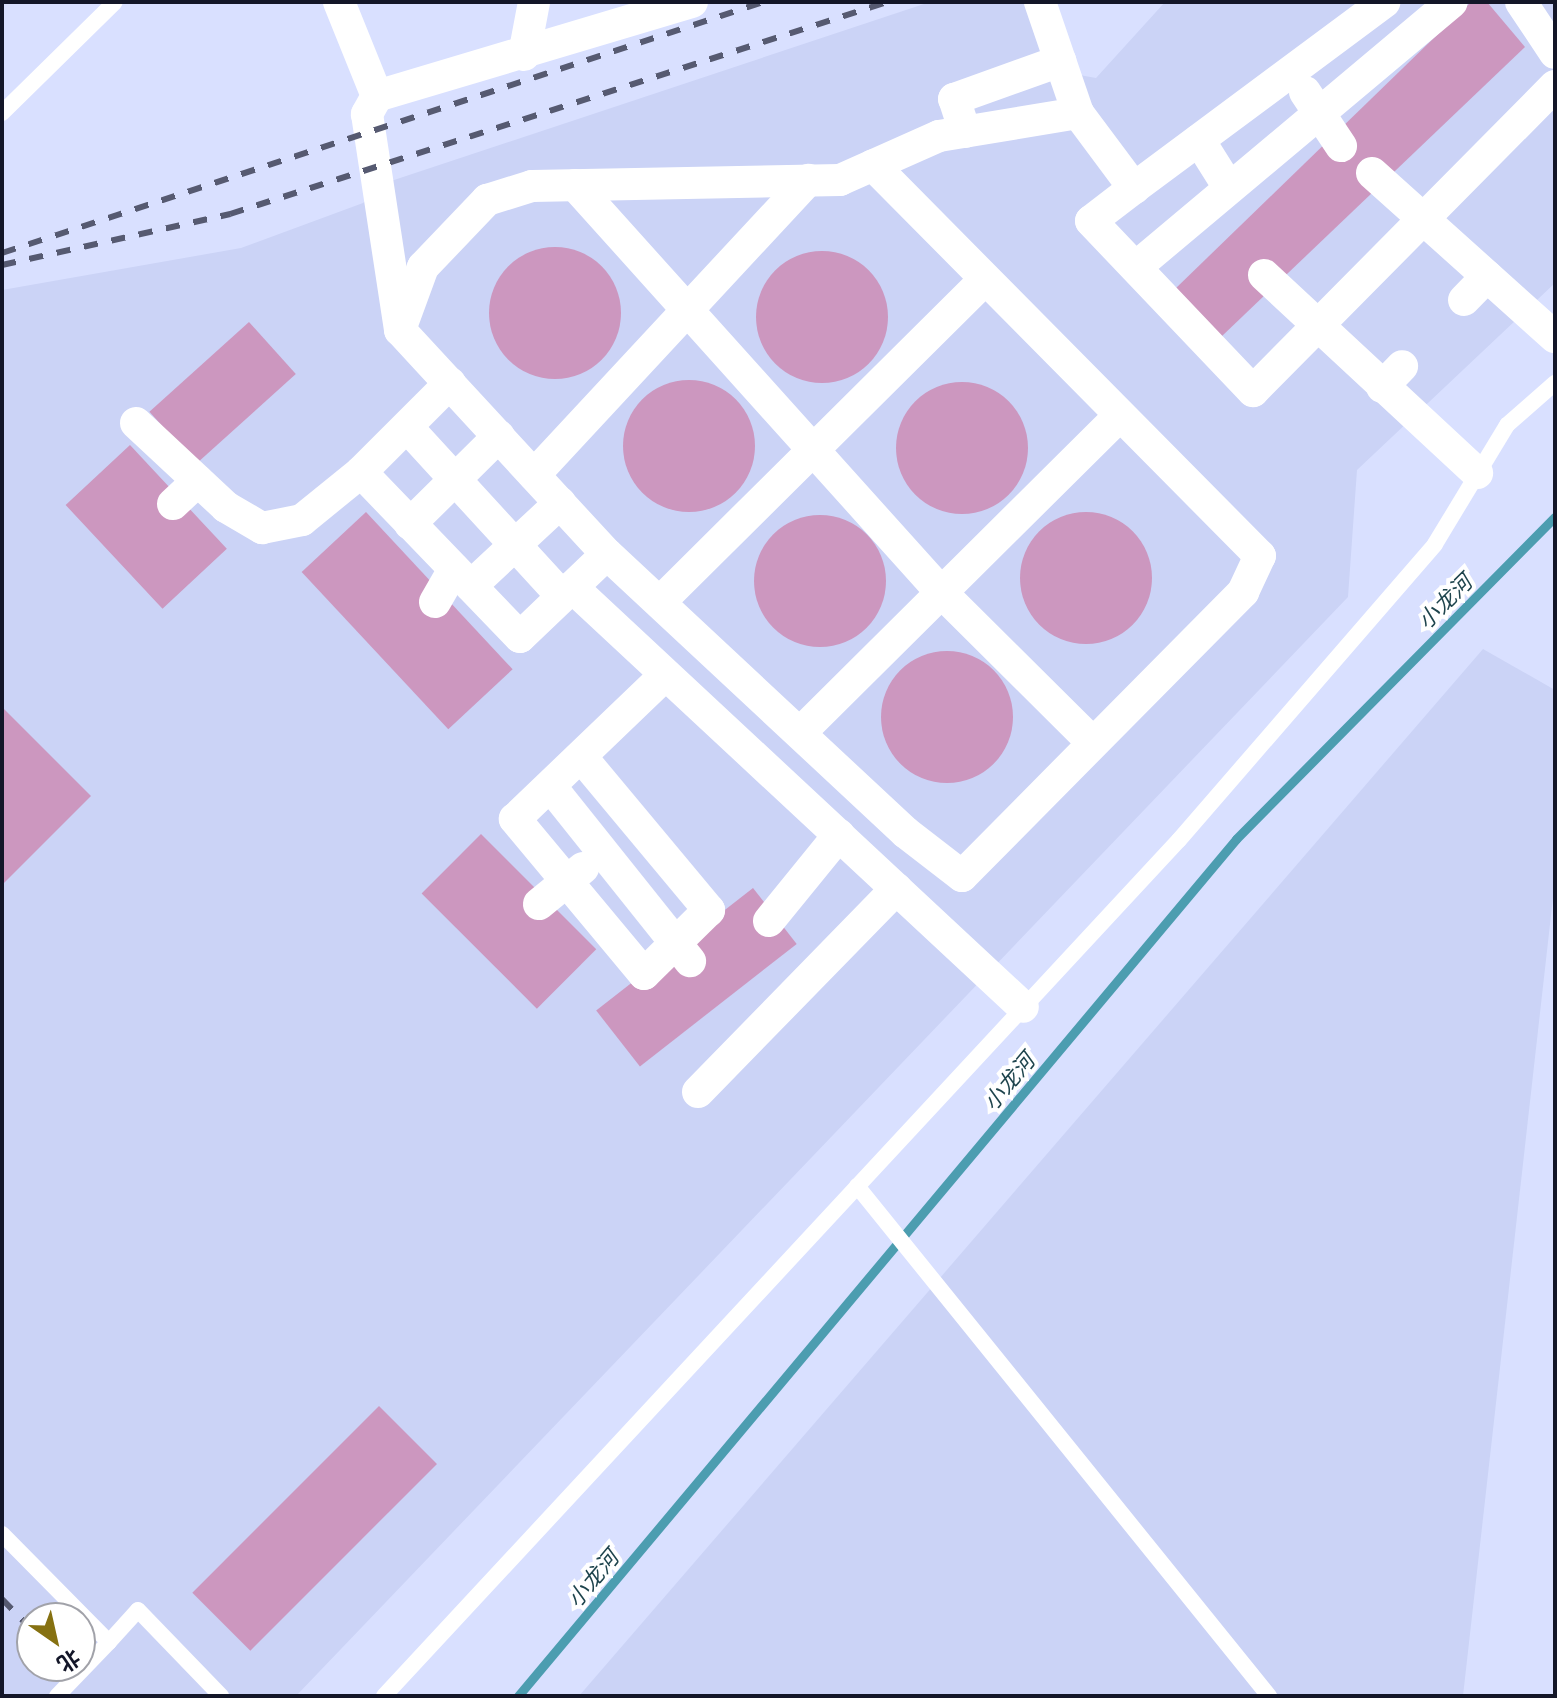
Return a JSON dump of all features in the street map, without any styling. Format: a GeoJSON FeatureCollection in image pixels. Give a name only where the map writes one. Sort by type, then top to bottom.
{"type":"FeatureCollection","features":[{"type":"Feature","properties":{"kind":"street"},"geometry":{"type":"LineString","coordinates":[[339,2],[377,96]]}},
{"type":"Feature","properties":{"kind":"street"},"geometry":{"type":"LineString","coordinates":[[524,55],[534,2]]}},
{"type":"Feature","properties":{"kind":"street"},"geometry":{"type":"LineString","coordinates":[[692,2],[524,55],[377,96],[367,114],[400,330],[607,554],[663,599],[800,733],[962,876],[1243,592],[1260,556],[1118,417],[873,165]]}},
{"type":"Feature","properties":{"kind":"street"},"geometry":{"type":"LineString","coordinates":[[1040,2],[1078,113],[1134,188]]}},
{"type":"Feature","properties":{"kind":"street"},"geometry":{"type":"LineString","coordinates":[[1136,267],[1317,109],[1452,2]]}},
{"type":"Feature","properties":{"kind":"street"},"geometry":{"type":"LineString","coordinates":[[1521,2],[1555,53]]}},
{"type":"Feature","properties":{"kind":"street"},"geometry":{"type":"LineString","coordinates":[[1404,39],[1382,4],[1091,221],[1253,391],[1555,86]]}},
{"type":"Feature","properties":{"kind":"street"},"geometry":{"type":"LineString","coordinates":[[965,132],[954,99],[1060,61]]}},
{"type":"Feature","properties":{"kind":"street"},"geometry":{"type":"LineString","coordinates":[[1291,71],[1341,146]]}},
{"type":"Feature","properties":{"kind":"street"},"geometry":{"type":"LineString","coordinates":[[1007,80],[1022,124]]}},
{"type":"Feature","properties":{"kind":"street"},"geometry":{"type":"LineString","coordinates":[[400,330],[423,267],[487,200],[532,186],[840,180],[965,132],[1078,113]]}},
{"type":"Feature","properties":{"kind":"street"},"geometry":{"type":"LineString","coordinates":[[1199,140],[1228,186]]}},
{"type":"Feature","properties":{"kind":"street"},"geometry":{"type":"LineString","coordinates":[[1372,173],[1555,337]]}},
{"type":"Feature","properties":{"kind":"street"},"geometry":{"type":"LineString","coordinates":[[534,475],[808,180]]}},
{"type":"Feature","properties":{"kind":"street"},"geometry":{"type":"LineString","coordinates":[[575,185],[820,449],[941,592],[1093,743]]}},
{"type":"Feature","properties":{"kind":"street"},"geometry":{"type":"LineString","coordinates":[[1264,275],[1316,327],[1392,376],[1477,473]]}},
{"type":"Feature","properties":{"kind":"street"},"geometry":{"type":"LineString","coordinates":[[1464,300],[1487,276]]}},
{"type":"Feature","properties":{"kind":"street"},"geometry":{"type":"LineString","coordinates":[[663,599],[820,449],[984,280]]}},
{"type":"Feature","properties":{"kind":"street"},"geometry":{"type":"LineString","coordinates":[[136,423],[174,440],[198,481],[242,519],[279,529],[361,472],[450,383]]}},
{"type":"Feature","properties":{"kind":"street"},"geometry":{"type":"LineString","coordinates":[[800,733],[1118,417]]}},
{"type":"Feature","properties":{"kind":"street"},"geometry":{"type":"LineString","coordinates":[[407,427],[515,545],[665,675],[1023,1007]]}},
{"type":"Feature","properties":{"kind":"street"},"geometry":{"type":"LineString","coordinates":[[410,524],[499,436]]}},
{"type":"Feature","properties":{"kind":"street"},"geometry":{"type":"LineString","coordinates":[[361,472],[520,637],[607,554]]}},
{"type":"Feature","properties":{"kind":"street"},"geometry":{"type":"LineString","coordinates":[[173,504],[198,481]]}},
{"type":"Feature","properties":{"kind":"street"},"geometry":{"type":"LineString","coordinates":[[435,602],[463,578],[515,545],[560,503]]}},
{"type":"Feature","properties":{"kind":"street"},"geometry":{"type":"LineString","coordinates":[[583,759],[709,910],[682,952],[644,974],[515,819],[583,759],[665,675]]}},
{"type":"Feature","properties":{"kind":"street"},"geometry":{"type":"LineString","coordinates":[[551,787],[682,952]]}},
{"type":"Feature","properties":{"kind":"street"},"geometry":{"type":"LineString","coordinates":[[539,904],[636,823]]}},
{"type":"Feature","properties":{"kind":"street"},"geometry":{"type":"LineString","coordinates":[[769,921],[839,835]]}},
{"type":"Feature","properties":{"kind":"street"},"geometry":{"type":"LineString","coordinates":[[610,933],[645,905],[677,872]]}},
{"type":"Feature","properties":{"kind":"street"},"geometry":{"type":"LineString","coordinates":[[698,1092],[896,889]]}},
{"type":"Feature","properties":{"kind":"lane"},"geometry":{"type":"LineString","coordinates":[[2,113],[115,2]]}},
{"type":"Feature","properties":{"kind":"lane"},"geometry":{"type":"LineString","coordinates":[[384,1696],[1023,1007],[1435,544],[1507,425],[1555,383]]}},
{"type":"Feature","properties":{"kind":"lane"},"geometry":{"type":"LineString","coordinates":[[857,1186],[932,1286],[1269,1696]]}},
{"type":"Feature","properties":{"kind":"lane"},"geometry":{"type":"LineString","coordinates":[[2,1534],[109,1642]]}},
{"type":"Feature","properties":{"kind":"lane"},"geometry":{"type":"LineString","coordinates":[[57,1696],[138,1610],[221,1696]]}},
{"type":"Feature","properties":{"kind":"shaded area"},"geometry":{"type":"Polygon","coordinates":[[[930,2],[1048,2],[1074,74],[1096,78],[1165,2],[1555,2],[1555,283],[1357,470],[1348,597],[296,1696],[2,1696],[2,290],[241,248],[363,203],[385,183],[930,2]]]}},
{"type":"Feature","properties":{"kind":"shaded area"},"geometry":{"type":"Polygon","coordinates":[[[1483,649],[1555,690],[1555,880],[1463,1696],[579,1696],[1483,649]]]}},
{"type":"Feature","properties":{"kind":"building"},"geometry":{"type":"Polygon","coordinates":[[[1471,2],[1487,2],[1525,47],[1221,337],[1175,289],[1471,2]]]}},
{"type":"Feature","properties":{"kind":"building"},"geometry":{"type":"Polygon","coordinates":[[[555,247],[580,252],[601,267],[616,288],[621,313],[616,338],[601,359],[580,374],[555,379],[530,374],[509,359],[494,338],[489,313],[494,288],[509,267],[530,252],[555,247]]]}},
{"type":"Feature","properties":{"kind":"building"},"geometry":{"type":"Polygon","coordinates":[[[822,251],[847,256],[868,271],[883,292],[888,317],[883,342],[868,363],[847,378],[822,383],[797,378],[776,363],[761,342],[756,317],[761,292],[776,271],[797,256],[822,251]]]}},
{"type":"Feature","properties":{"kind":"building"},"geometry":{"type":"Polygon","coordinates":[[[249,322],[296,374],[196,464],[149,412],[249,322]]]}},
{"type":"Feature","properties":{"kind":"building"},"geometry":{"type":"Polygon","coordinates":[[[689,380],[714,385],[735,400],[750,421],[755,446],[750,471],[735,492],[714,507],[689,512],[664,507],[643,492],[628,471],[623,446],[628,421],[643,400],[664,385],[689,380]]]}},
{"type":"Feature","properties":{"kind":"building"},"geometry":{"type":"Polygon","coordinates":[[[962,382],[987,387],[1008,402],[1023,423],[1028,448],[1023,473],[1008,494],[987,509],[962,514],[937,509],[916,494],[901,473],[896,448],[901,423],[916,402],[937,387],[962,382]]]}},
{"type":"Feature","properties":{"kind":"building"},"geometry":{"type":"Polygon","coordinates":[[[130,445],[227,549],[162,609],[66,505],[130,445]]]}},
{"type":"Feature","properties":{"kind":"building"},"geometry":{"type":"Polygon","coordinates":[[[366,512],[513,669],[448,729],[302,572],[366,512]]]}},
{"type":"Feature","properties":{"kind":"building"},"geometry":{"type":"Polygon","coordinates":[[[1086,512],[1111,517],[1132,532],[1147,553],[1152,578],[1147,603],[1132,624],[1111,639],[1086,644],[1061,639],[1040,624],[1025,603],[1020,578],[1025,553],[1040,532],[1061,517],[1086,512]]]}},
{"type":"Feature","properties":{"kind":"building"},"geometry":{"type":"Polygon","coordinates":[[[820,515],[845,520],[866,535],[881,556],[886,581],[881,606],[866,627],[845,642],[820,647],[795,642],[774,627],[759,606],[754,581],[759,556],[774,535],[795,520],[820,515]]]}},
{"type":"Feature","properties":{"kind":"building"},"geometry":{"type":"Polygon","coordinates":[[[947,651],[972,656],[993,671],[1008,692],[1013,717],[1008,742],[993,763],[972,778],[947,783],[922,778],[901,763],[886,742],[881,717],[886,692],[901,671],[922,656],[947,651]]]}},
{"type":"Feature","properties":{"kind":"building"},"geometry":{"type":"Polygon","coordinates":[[[2,707],[91,796],[2,885],[2,707]]]}},
{"type":"Feature","properties":{"kind":"building"},"geometry":{"type":"Polygon","coordinates":[[[481,834],[596,949],[537,1009],[422,893],[481,834]]]}},
{"type":"Feature","properties":{"kind":"building"},"geometry":{"type":"Polygon","coordinates":[[[753,888],[797,944],[640,1066],[596,1011],[753,888]]]}},
{"type":"Feature","properties":{"kind":"building"},"geometry":{"type":"Polygon","coordinates":[[[379,1406],[437,1464],[250,1651],[192,1593],[379,1406]]]}},
{"type":"Feature","properties":{"kind":"waterway","name":"小龙河"},"geometry":{"type":"LineString","coordinates":[[518,1696],[1236,839],[1555,517]]}},
{"type":"Feature","properties":{"kind":"railway"},"geometry":{"type":"LineString","coordinates":[[2,253],[763,2]]}},
{"type":"Feature","properties":{"kind":"railway"},"geometry":{"type":"LineString","coordinates":[[2,265],[230,214],[887,2]]}},
{"type":"Feature","properties":{"kind":"railway"},"geometry":{"type":"LineString","coordinates":[[2,1599],[16,1613]]}}]}
